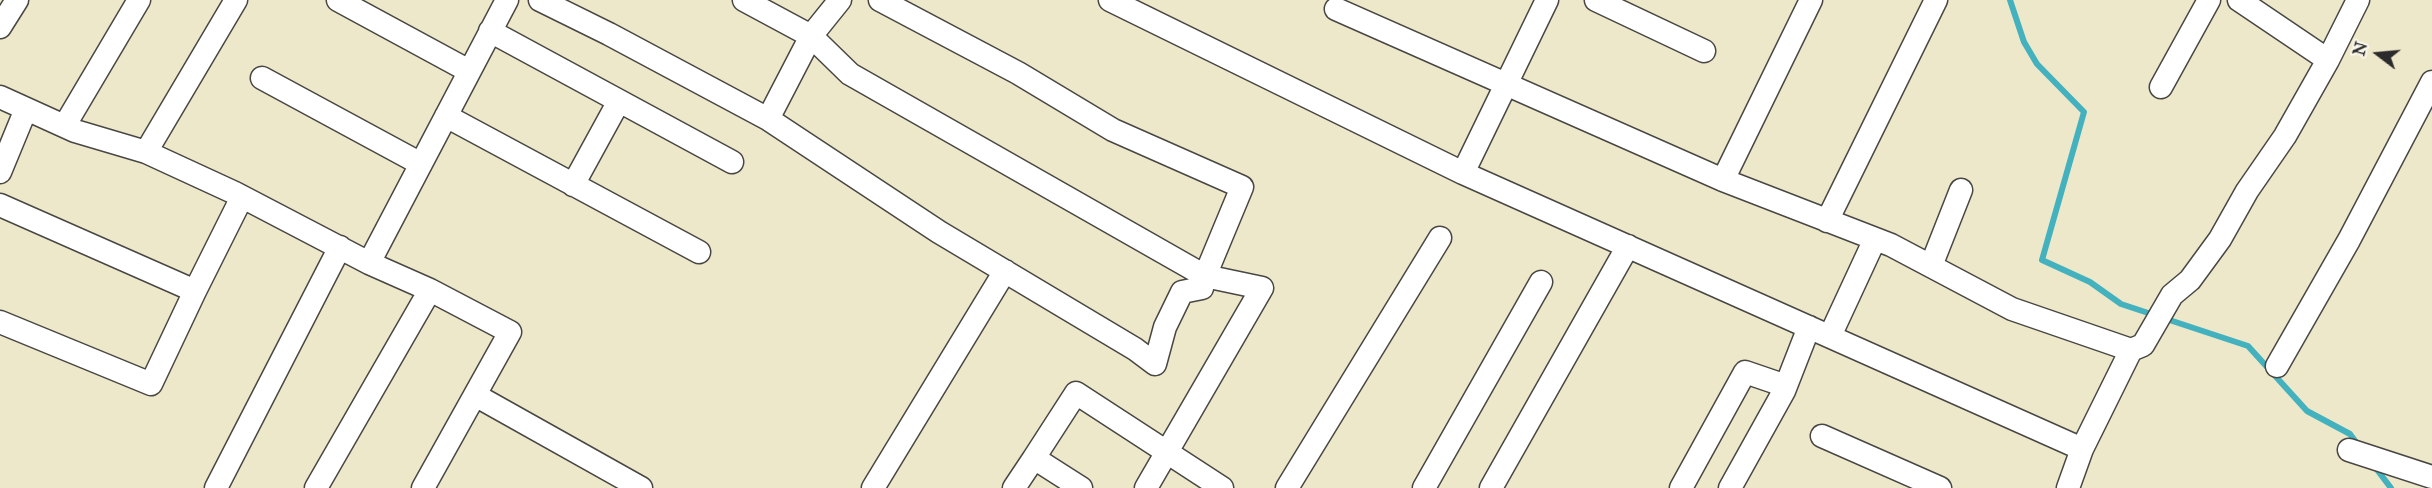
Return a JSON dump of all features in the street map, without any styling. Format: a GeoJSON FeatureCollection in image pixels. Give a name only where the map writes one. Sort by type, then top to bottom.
{"type":"FeatureCollection","features":[{"type":"Feature","properties":{"kind":"street"},"geometry":{"type":"LineString","coordinates":[[0,27],[17,0]]}},
{"type":"Feature","properties":{"kind":"street"},"geometry":{"type":"LineString","coordinates":[[65,125],[140,0]]}},
{"type":"Feature","properties":{"kind":"street"},"geometry":{"type":"LineString","coordinates":[[146,152],[236,0]]}},
{"type":"Feature","properties":{"kind":"street"},"geometry":{"type":"LineString","coordinates":[[338,0],[469,71]]}},
{"type":"Feature","properties":{"kind":"street"},"geometry":{"type":"LineString","coordinates":[[369,263],[507,0]]}},
{"type":"Feature","properties":{"kind":"street"},"geometry":{"type":"LineString","coordinates":[[540,0],[768,119],[939,232],[1135,349],[1155,364],[1166,327],[1182,292],[1202,288],[1242,187],[1113,130],[1018,73],[880,0]]}},
{"type":"Feature","properties":{"kind":"street"},"geometry":{"type":"LineString","coordinates":[[744,0],[811,36],[850,74],[1205,276],[1262,288],[1146,488]]}},
{"type":"Feature","properties":{"kind":"street"},"geometry":{"type":"LineString","coordinates":[[768,119],[811,36],[840,0]]}},
{"type":"Feature","properties":{"kind":"street"},"geometry":{"type":"LineString","coordinates":[[1110,0],[1463,173],[2082,449]]}},
{"type":"Feature","properties":{"kind":"street"},"geometry":{"type":"LineString","coordinates":[[1463,173],[1547,0]]}},
{"type":"Feature","properties":{"kind":"street"},"geometry":{"type":"LineString","coordinates":[[1596,0],[1704,51]]}},
{"type":"Feature","properties":{"kind":"street"},"geometry":{"type":"LineString","coordinates":[[1723,180],[1811,0]]}},
{"type":"Feature","properties":{"kind":"street"},"geometry":{"type":"LineString","coordinates":[[1827,221],[1936,0]]}},
{"type":"Feature","properties":{"kind":"street"},"geometry":{"type":"LineString","coordinates":[[2239,0],[2328,60]]}},
{"type":"Feature","properties":{"kind":"street"},"geometry":{"type":"LineString","coordinates":[[2068,488],[2082,449],[2137,347],[2172,295],[2190,280],[2220,239],[2247,191],[2285,136],[2328,60],[2358,0]]}},
{"type":"Feature","properties":{"kind":"street"},"geometry":{"type":"LineString","coordinates":[[2161,87],[2199,3]]}},
{"type":"Feature","properties":{"kind":"street"},"geometry":{"type":"LineString","coordinates":[[1336,9],[1723,180],[1875,239],[2012,309],[2137,347]]}},
{"type":"Feature","properties":{"kind":"street"},"geometry":{"type":"LineString","coordinates":[[490,31],[732,162]]}},
{"type":"Feature","properties":{"kind":"street"},"geometry":{"type":"LineString","coordinates":[[262,78],[421,164]]}},
{"type":"Feature","properties":{"kind":"street"},"geometry":{"type":"LineString","coordinates":[[2277,366],[2349,240],[2432,82]]}},
{"type":"Feature","properties":{"kind":"street"},"geometry":{"type":"LineString","coordinates":[[0,98],[75,131],[146,152],[242,197],[369,263],[430,290],[510,332],[423,488]]}},
{"type":"Feature","properties":{"kind":"street"},"geometry":{"type":"LineString","coordinates":[[573,185],[619,101]]}},
{"type":"Feature","properties":{"kind":"street"},"geometry":{"type":"LineString","coordinates":[[0,172],[26,109]]}},
{"type":"Feature","properties":{"kind":"street"},"geometry":{"type":"LineString","coordinates":[[446,116],[699,252]]}},
{"type":"Feature","properties":{"kind":"street"},"geometry":{"type":"LineString","coordinates":[[1931,266],[1961,190]]}},
{"type":"Feature","properties":{"kind":"street"},"geometry":{"type":"LineString","coordinates":[[0,322],[151,384],[242,197]]}},
{"type":"Feature","properties":{"kind":"street"},"geometry":{"type":"LineString","coordinates":[[0,205],[195,291]]}},
{"type":"Feature","properties":{"kind":"street"},"geometry":{"type":"LineString","coordinates":[[1287,488],[1440,238]]}},
{"type":"Feature","properties":{"kind":"street"},"geometry":{"type":"LineString","coordinates":[[1730,488],[1786,386],[1875,239]]}},
{"type":"Feature","properties":{"kind":"street"},"geometry":{"type":"LineString","coordinates":[[1491,488],[1628,246]]}},
{"type":"Feature","properties":{"kind":"street"},"geometry":{"type":"LineString","coordinates":[[216,488],[340,247]]}},
{"type":"Feature","properties":{"kind":"street"},"geometry":{"type":"LineString","coordinates":[[873,488],[1005,271]]}},
{"type":"Feature","properties":{"kind":"street"},"geometry":{"type":"LineString","coordinates":[[1424,488],[1541,282]]}},
{"type":"Feature","properties":{"kind":"street"},"geometry":{"type":"LineString","coordinates":[[316,488],[430,290]]}},
{"type":"Feature","properties":{"kind":"street"},"geometry":{"type":"LineString","coordinates":[[1681,488],[1745,372],[1786,386]]}},
{"type":"Feature","properties":{"kind":"street"},"geometry":{"type":"LineString","coordinates":[[1014,488],[1076,393],[1222,488]]}},
{"type":"Feature","properties":{"kind":"street"},"geometry":{"type":"LineString","coordinates":[[475,395],[641,488]]}},
{"type":"Feature","properties":{"kind":"street"},"geometry":{"type":"LineString","coordinates":[[1822,436],[1940,488]]}},
{"type":"Feature","properties":{"kind":"street"},"geometry":{"type":"LineString","coordinates":[[2349,450],[2432,477]]}},
{"type":"Feature","properties":{"kind":"street"},"geometry":{"type":"LineString","coordinates":[[1034,458],[1080,488]]}},
{"type":"Feature","properties":{"kind":"waterway"},"geometry":{"type":"LineString","coordinates":[[2010,0],[2024,42],[2037,64],[2084,112],[2042,260],[2090,282],[2121,304],[2248,346],[2307,411],[2350,434],[2358,445]]}},
{"type":"Feature","properties":{"kind":"waterway"},"geometry":{"type":"LineString","coordinates":[[2375,467],[2391,488]]}}]}
